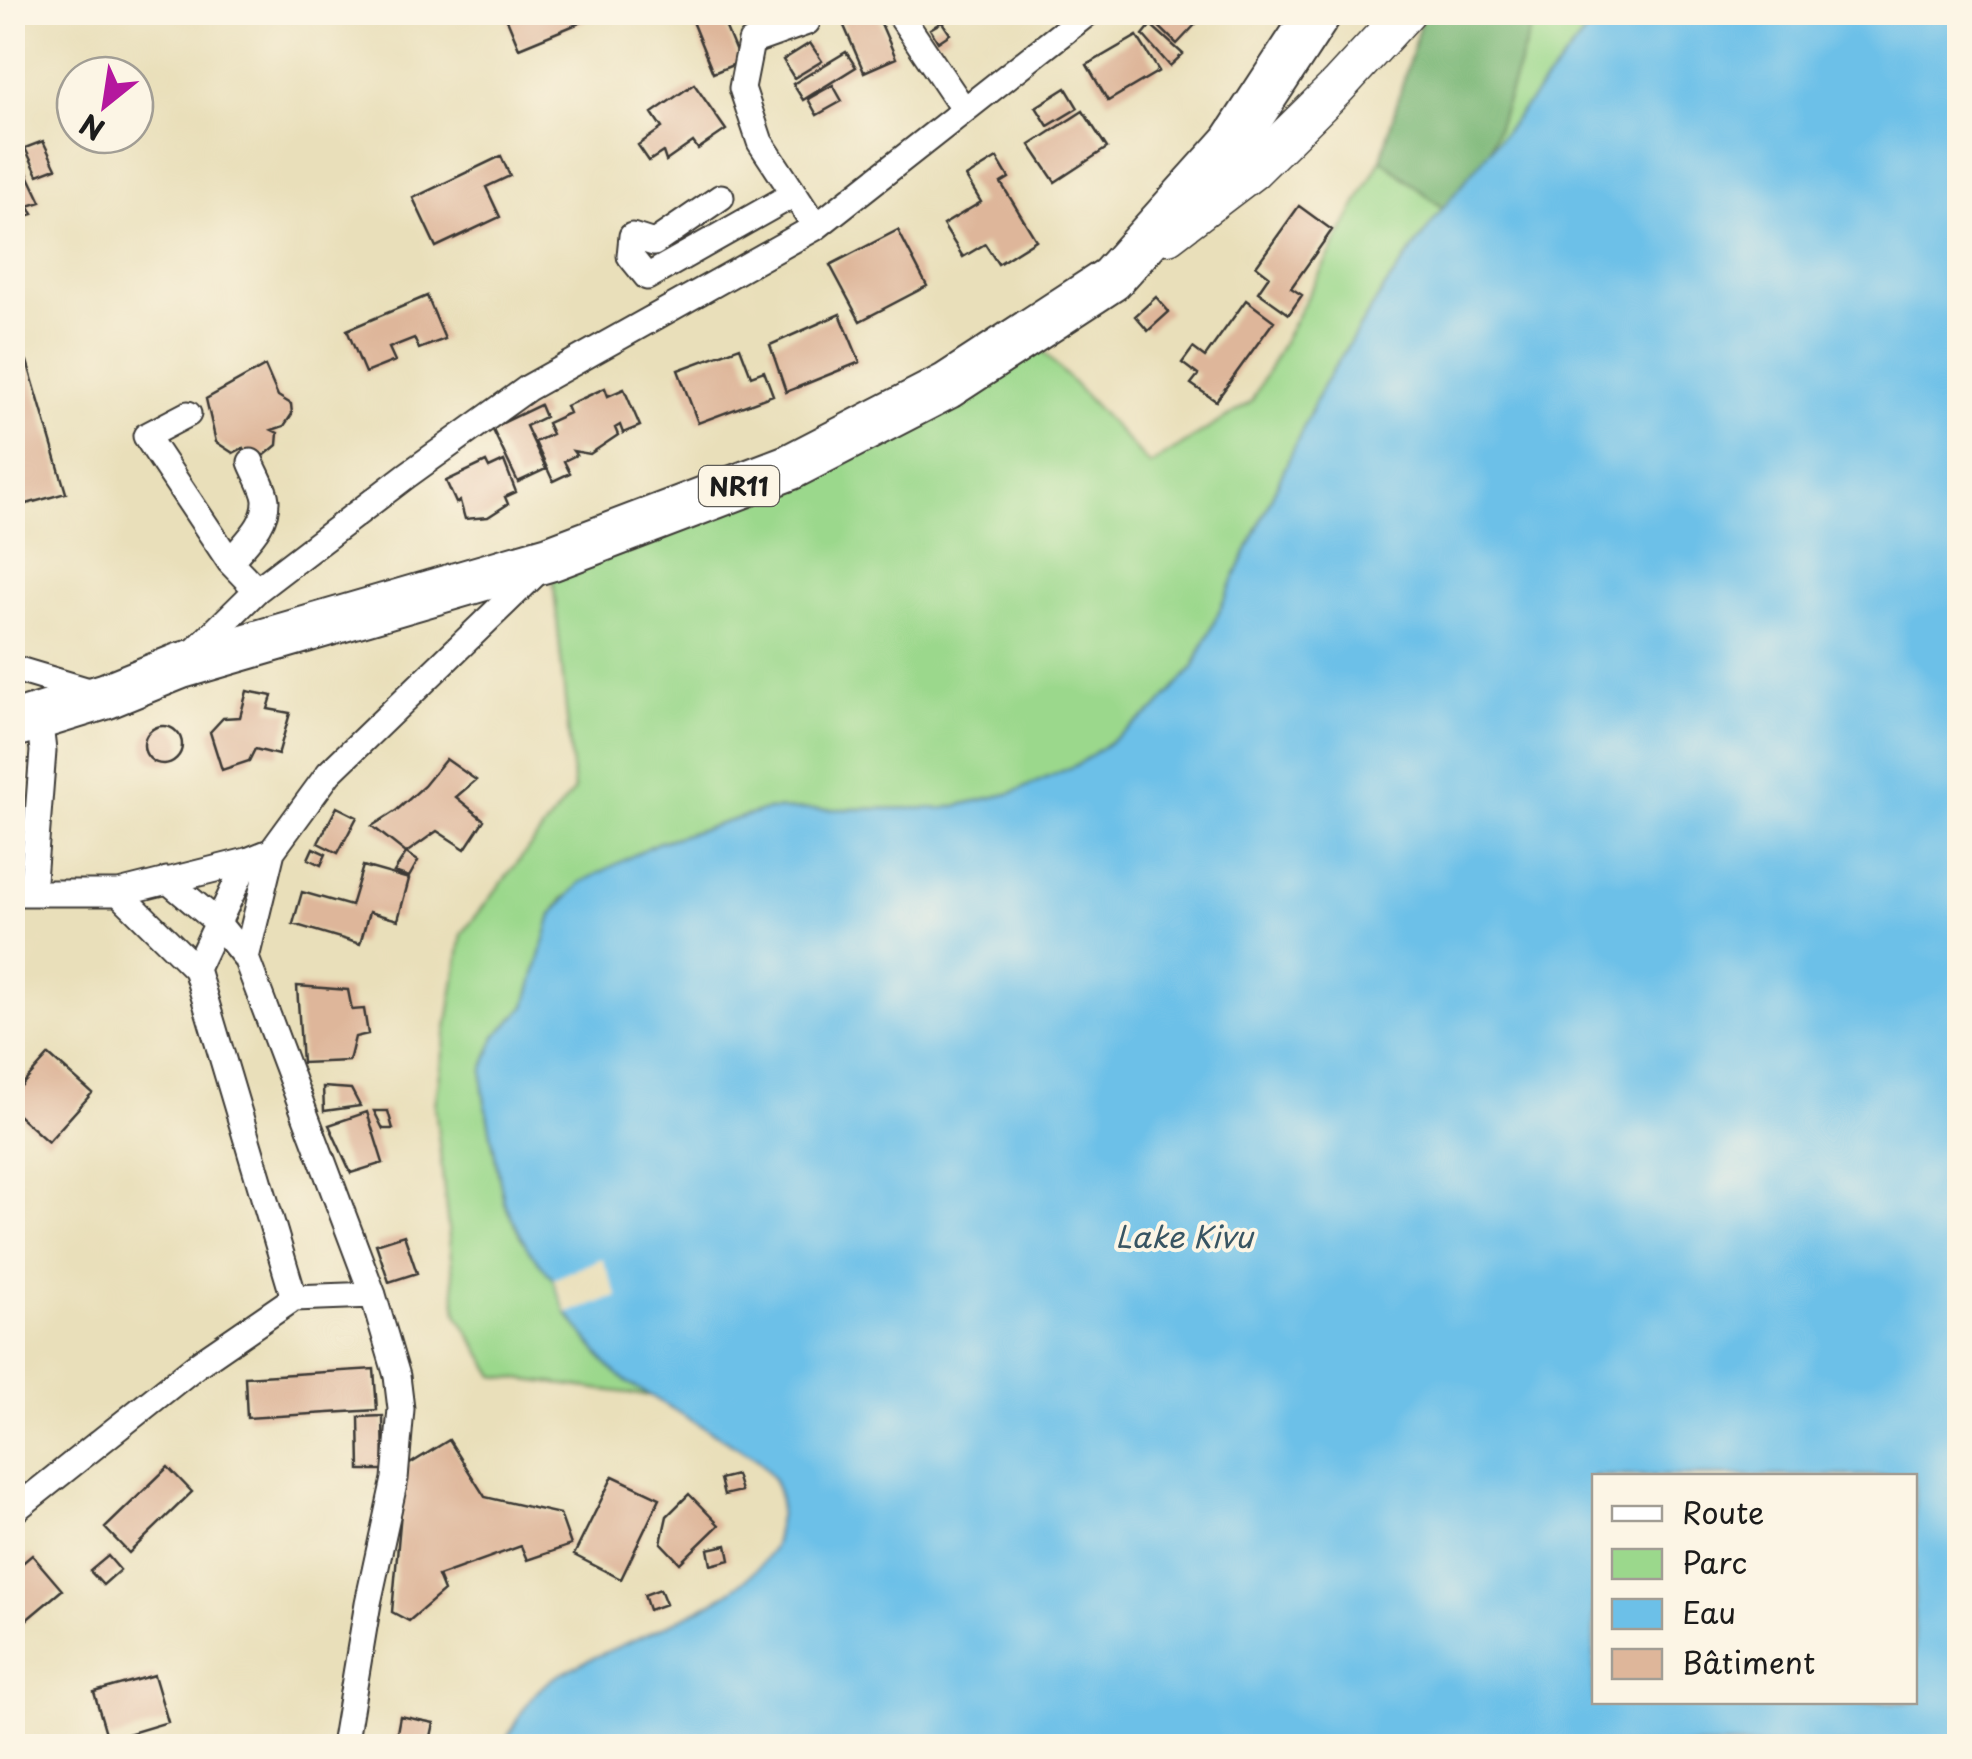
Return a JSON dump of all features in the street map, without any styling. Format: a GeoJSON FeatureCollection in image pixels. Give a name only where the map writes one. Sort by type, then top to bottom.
{"type":"FeatureCollection","features":[{"type":"Feature","properties":{"kind":"highway","name":"NR11"},"geometry":{"type":"LineString","coordinates":[[26,721],[106,696],[180,666],[551,558],[790,467],[947,386],[1111,279],[1233,143],[1319,12]]}},
{"type":"Feature","properties":{"kind":"main road"},"geometry":{"type":"LineString","coordinates":[[1111,279],[1252,171],[1406,12]]}},
{"type":"Feature","properties":{"kind":"street"},"geometry":{"type":"LineString","coordinates":[[898,12],[964,110]]}},
{"type":"Feature","properties":{"kind":"street"},"geometry":{"type":"LineString","coordinates":[[180,666],[257,590],[528,388],[816,227],[1089,12]]}},
{"type":"Feature","properties":{"kind":"street"},"geometry":{"type":"LineString","coordinates":[[807,22],[751,42],[742,88],[760,142],[816,227]]}},
{"type":"Feature","properties":{"kind":"street"},"geometry":{"type":"LineString","coordinates":[[722,197],[654,242],[632,236],[630,256],[647,277],[794,194]]}},
{"type":"Feature","properties":{"kind":"street"},"geometry":{"type":"LineString","coordinates":[[188,414],[146,436],[230,562],[257,590]]}},
{"type":"Feature","properties":{"kind":"street"},"geometry":{"type":"LineString","coordinates":[[230,562],[246,539],[259,530],[266,500],[251,462]]}},
{"type":"Feature","properties":{"kind":"street"},"geometry":{"type":"LineString","coordinates":[[246,958],[272,851],[329,773],[551,558]]}},
{"type":"Feature","properties":{"kind":"street"},"geometry":{"type":"LineString","coordinates":[[12,668],[106,696]]}},
{"type":"Feature","properties":{"kind":"street"},"geometry":{"type":"LineString","coordinates":[[26,721],[43,751],[22,893],[119,893],[272,851]]}},
{"type":"Feature","properties":{"kind":"street"},"geometry":{"type":"LineString","coordinates":[[196,969],[247,860]]}},
{"type":"Feature","properties":{"kind":"street"},"geometry":{"type":"LineString","coordinates":[[167,880],[216,921],[246,958],[373,1295],[397,1376],[400,1438],[344,1746]]}},
{"type":"Feature","properties":{"kind":"street"},"geometry":{"type":"LineString","coordinates":[[119,893],[196,969],[294,1298]]}},
{"type":"Feature","properties":{"kind":"street"},"geometry":{"type":"LineString","coordinates":[[12,1512],[198,1364],[294,1298],[373,1295]]}},
{"type":"Feature","properties":{"kind":"green space"},"geometry":{"type":"Polygon","coordinates":[[[1423,13],[1536,13],[1488,156],[1443,208],[1381,159],[1423,13]]]}},
{"type":"Feature","properties":{"kind":"green space"},"geometry":{"type":"Polygon","coordinates":[[[1536,13],[1594,13],[1585,33],[1488,156],[1536,13]]]}},
{"type":"Feature","properties":{"kind":"green space"},"geometry":{"type":"Polygon","coordinates":[[[1381,159],[1443,208],[1384,289],[1323,385],[1193,668],[1155,710],[1079,764],[1012,793],[946,808],[766,810],[657,843],[564,898],[552,915],[526,1006],[496,1036],[483,1070],[483,1091],[504,1202],[521,1237],[553,1279],[567,1314],[608,1366],[651,1396],[495,1376],[457,1314],[435,1105],[462,934],[574,790],[551,558],[1028,335],[1150,465],[1251,402],[1381,159]]]}},
{"type":"Feature","properties":{"kind":"water","name":"Lake Kivu"},"geometry":{"type":"Polygon","coordinates":[[[1594,13],[1959,13],[1959,1746],[503,1746],[530,1701],[552,1679],[704,1607],[757,1569],[773,1547],[780,1508],[775,1483],[754,1457],[627,1382],[608,1366],[567,1313],[553,1279],[528,1249],[504,1202],[483,1091],[483,1070],[496,1036],[526,1006],[552,915],[580,883],[657,843],[766,810],[946,808],[1012,793],[1079,764],[1155,710],[1193,668],[1323,385],[1384,289],[1443,208],[1585,33],[1594,13]]]}},
{"type":"Feature","properties":{"kind":"pier"},"geometry":{"type":"Polygon","coordinates":[[[602,1258],[618,1297],[567,1313],[553,1279],[602,1258]]]}},
{"type":"Feature","properties":{"kind":"building"},"geometry":{"type":"Polygon","coordinates":[[[504,12],[598,12],[599,15],[519,48],[504,12]]]}},
{"type":"Feature","properties":{"kind":"building"},"geometry":{"type":"Polygon","coordinates":[[[705,12],[709,23],[722,18],[740,62],[713,73],[689,14],[705,12]]]}},
{"type":"Feature","properties":{"kind":"building"},"geometry":{"type":"Polygon","coordinates":[[[838,12],[876,12],[896,58],[864,72],[838,12]]]}},
{"type":"Feature","properties":{"kind":"building"},"geometry":{"type":"Polygon","coordinates":[[[1144,12],[1207,12],[1177,44],[1144,12]]]}},
{"type":"Feature","properties":{"kind":"building"},"geometry":{"type":"Polygon","coordinates":[[[942,22],[950,34],[938,42],[930,29],[942,22]]]}},
{"type":"Feature","properties":{"kind":"building"},"geometry":{"type":"Polygon","coordinates":[[[1151,25],[1183,54],[1170,66],[1143,35],[1151,25]]]}},
{"type":"Feature","properties":{"kind":"building"},"geometry":{"type":"Polygon","coordinates":[[[1137,36],[1159,71],[1108,101],[1087,65],[1137,36]]]}},
{"type":"Feature","properties":{"kind":"building"},"geometry":{"type":"Polygon","coordinates":[[[810,43],[822,61],[794,78],[783,60],[810,43]]]}},
{"type":"Feature","properties":{"kind":"building"},"geometry":{"type":"Polygon","coordinates":[[[846,52],[856,67],[803,100],[793,84],[846,52]]]}},
{"type":"Feature","properties":{"kind":"building"},"geometry":{"type":"Polygon","coordinates":[[[694,84],[726,130],[698,149],[693,142],[666,161],[663,152],[649,161],[638,145],[662,128],[652,113],[694,84]]]}},
{"type":"Feature","properties":{"kind":"building"},"geometry":{"type":"Polygon","coordinates":[[[833,85],[842,101],[817,115],[808,99],[833,85]]]}},
{"type":"Feature","properties":{"kind":"building"},"geometry":{"type":"Polygon","coordinates":[[[1066,88],[1078,108],[1048,126],[1036,107],[1066,88]]]}},
{"type":"Feature","properties":{"kind":"building"},"geometry":{"type":"Polygon","coordinates":[[[1083,111],[1107,148],[1055,182],[1030,145],[1083,111]]]}},
{"type":"Feature","properties":{"kind":"building"},"geometry":{"type":"Polygon","coordinates":[[[43,141],[56,168],[38,175],[25,148],[43,141]]]}},
{"type":"Feature","properties":{"kind":"building"},"geometry":{"type":"Polygon","coordinates":[[[501,156],[510,176],[486,187],[500,217],[436,247],[413,198],[501,156]]]}},
{"type":"Feature","properties":{"kind":"building"},"geometry":{"type":"Polygon","coordinates":[[[997,158],[1009,178],[1001,183],[1036,240],[998,264],[985,244],[963,257],[943,225],[981,202],[966,177],[997,158]]]}},
{"type":"Feature","properties":{"kind":"building"},"geometry":{"type":"Polygon","coordinates":[[[21,160],[41,202],[28,206],[33,214],[12,220],[12,163],[21,160]]]}},
{"type":"Feature","properties":{"kind":"building"},"geometry":{"type":"Polygon","coordinates":[[[1299,206],[1332,230],[1291,288],[1302,295],[1289,314],[1258,292],[1269,276],[1256,266],[1299,206]]]}},
{"type":"Feature","properties":{"kind":"building"},"geometry":{"type":"Polygon","coordinates":[[[898,230],[927,286],[860,321],[830,265],[898,230]]]}},
{"type":"Feature","properties":{"kind":"building"},"geometry":{"type":"Polygon","coordinates":[[[427,296],[445,339],[419,349],[414,338],[389,348],[395,361],[365,373],[347,330],[427,296]]]}},
{"type":"Feature","properties":{"kind":"building"},"geometry":{"type":"Polygon","coordinates":[[[1156,297],[1169,312],[1148,331],[1135,316],[1156,297]]]}},
{"type":"Feature","properties":{"kind":"building"},"geometry":{"type":"Polygon","coordinates":[[[1246,300],[1274,321],[1216,401],[1191,384],[1198,375],[1182,363],[1193,348],[1205,357],[1246,300]]]}},
{"type":"Feature","properties":{"kind":"building"},"geometry":{"type":"Polygon","coordinates":[[[840,314],[860,362],[786,392],[770,345],[840,314]]]}},
{"type":"Feature","properties":{"kind":"building"},"geometry":{"type":"Polygon","coordinates":[[[740,347],[751,376],[764,371],[773,395],[698,423],[678,370],[740,347]]]}},
{"type":"Feature","properties":{"kind":"building"},"geometry":{"type":"Polygon","coordinates":[[[27,361],[66,493],[12,508],[12,366],[27,361]]]}},
{"type":"Feature","properties":{"kind":"building"},"geometry":{"type":"Polygon","coordinates":[[[265,366],[278,396],[291,404],[292,414],[284,426],[272,430],[278,433],[277,445],[265,455],[247,455],[243,448],[233,453],[216,442],[206,399],[265,366]]]}},
{"type":"Feature","properties":{"kind":"building"},"geometry":{"type":"Polygon","coordinates":[[[605,388],[608,396],[624,389],[640,426],[623,433],[620,425],[615,428],[618,435],[590,454],[573,451],[576,455],[564,461],[570,473],[553,481],[535,442],[552,434],[547,423],[569,413],[566,406],[605,388]]]}},
{"type":"Feature","properties":{"kind":"building"},"geometry":{"type":"Polygon","coordinates":[[[540,405],[545,417],[526,426],[546,469],[518,482],[492,428],[540,405]]]}},
{"type":"Feature","properties":{"kind":"building"},"geometry":{"type":"Polygon","coordinates":[[[504,461],[516,492],[505,497],[508,504],[488,517],[465,519],[460,501],[456,503],[446,481],[486,462],[489,468],[504,461]]]}},
{"type":"Feature","properties":{"kind":"building"},"geometry":{"type":"Polygon","coordinates":[[[247,691],[272,696],[268,709],[290,713],[278,755],[255,749],[249,761],[222,770],[210,732],[223,718],[240,717],[247,691]]]}},
{"type":"Feature","properties":{"kind":"building"},"geometry":{"type":"Polygon","coordinates":[[[163,726],[177,731],[182,745],[177,759],[163,764],[149,759],[144,745],[149,731],[163,726]]]}},
{"type":"Feature","properties":{"kind":"building"},"geometry":{"type":"Polygon","coordinates":[[[446,759],[476,780],[456,797],[484,820],[465,849],[437,831],[406,853],[372,826],[424,786],[446,759]]]}},
{"type":"Feature","properties":{"kind":"building"},"geometry":{"type":"Polygon","coordinates":[[[337,807],[357,817],[338,853],[318,843],[337,807]]]}},
{"type":"Feature","properties":{"kind":"building"},"geometry":{"type":"Polygon","coordinates":[[[313,848],[326,854],[321,865],[308,859],[313,848]]]}},
{"type":"Feature","properties":{"kind":"building"},"geometry":{"type":"Polygon","coordinates":[[[406,853],[418,861],[409,877],[394,872],[406,853]]]}},
{"type":"Feature","properties":{"kind":"building"},"geometry":{"type":"Polygon","coordinates":[[[363,866],[409,879],[398,920],[369,912],[360,944],[293,924],[302,892],[351,906],[363,866]]]}},
{"type":"Feature","properties":{"kind":"building"},"geometry":{"type":"Polygon","coordinates":[[[297,986],[348,990],[352,1010],[364,1009],[368,1034],[355,1037],[349,1061],[302,1063],[297,986]]]}},
{"type":"Feature","properties":{"kind":"building"},"geometry":{"type":"Polygon","coordinates":[[[49,1055],[92,1093],[48,1142],[12,1110],[12,1096],[49,1055]]]}},
{"type":"Feature","properties":{"kind":"building"},"geometry":{"type":"Polygon","coordinates":[[[323,1087],[351,1089],[360,1106],[324,1111],[323,1087]]]}},
{"type":"Feature","properties":{"kind":"building"},"geometry":{"type":"Polygon","coordinates":[[[374,1111],[388,1111],[393,1129],[383,1129],[374,1111]]]}},
{"type":"Feature","properties":{"kind":"building"},"geometry":{"type":"Polygon","coordinates":[[[367,1112],[383,1163],[351,1173],[329,1125],[367,1112]]]}},
{"type":"Feature","properties":{"kind":"building"},"geometry":{"type":"Polygon","coordinates":[[[404,1235],[417,1273],[389,1282],[376,1244],[404,1235]]]}},
{"type":"Feature","properties":{"kind":"building"},"geometry":{"type":"Polygon","coordinates":[[[374,1369],[377,1410],[247,1418],[245,1377],[374,1369]]]}},
{"type":"Feature","properties":{"kind":"building"},"geometry":{"type":"Polygon","coordinates":[[[383,1416],[384,1470],[360,1470],[359,1417],[383,1416]]]}},
{"type":"Feature","properties":{"kind":"building"},"geometry":{"type":"Polygon","coordinates":[[[449,1440],[485,1497],[560,1514],[571,1545],[527,1560],[521,1546],[438,1576],[444,1591],[409,1621],[392,1612],[405,1467],[449,1440]]]}},
{"type":"Feature","properties":{"kind":"building"},"geometry":{"type":"Polygon","coordinates":[[[168,1467],[192,1492],[129,1553],[105,1528],[168,1467]]]}},
{"type":"Feature","properties":{"kind":"building"},"geometry":{"type":"Polygon","coordinates":[[[736,1475],[741,1491],[724,1495],[720,1479],[736,1475]]]}},
{"type":"Feature","properties":{"kind":"building"},"geometry":{"type":"Polygon","coordinates":[[[613,1476],[660,1498],[621,1579],[574,1555],[613,1476]]]}},
{"type":"Feature","properties":{"kind":"building"},"geometry":{"type":"Polygon","coordinates":[[[689,1494],[719,1525],[680,1563],[661,1543],[667,1516],[689,1494]]]}},
{"type":"Feature","properties":{"kind":"building"},"geometry":{"type":"Polygon","coordinates":[[[727,1545],[730,1560],[711,1565],[708,1549],[727,1545]]]}},
{"type":"Feature","properties":{"kind":"building"},"geometry":{"type":"Polygon","coordinates":[[[32,1555],[62,1590],[12,1632],[12,1572],[32,1555]]]}},
{"type":"Feature","properties":{"kind":"building"},"geometry":{"type":"Polygon","coordinates":[[[108,1556],[120,1570],[103,1585],[90,1571],[108,1556]]]}},
{"type":"Feature","properties":{"kind":"building"},"geometry":{"type":"Polygon","coordinates":[[[660,1589],[666,1604],[649,1610],[644,1595],[660,1589]]]}},
{"type":"Feature","properties":{"kind":"building"},"geometry":{"type":"Polygon","coordinates":[[[154,1675],[168,1722],[108,1740],[94,1692],[154,1675]]]}},
{"type":"Feature","properties":{"kind":"building"},"geometry":{"type":"Polygon","coordinates":[[[400,1716],[434,1723],[429,1746],[416,1746],[416,1742],[396,1738],[400,1716]]]}}]}
